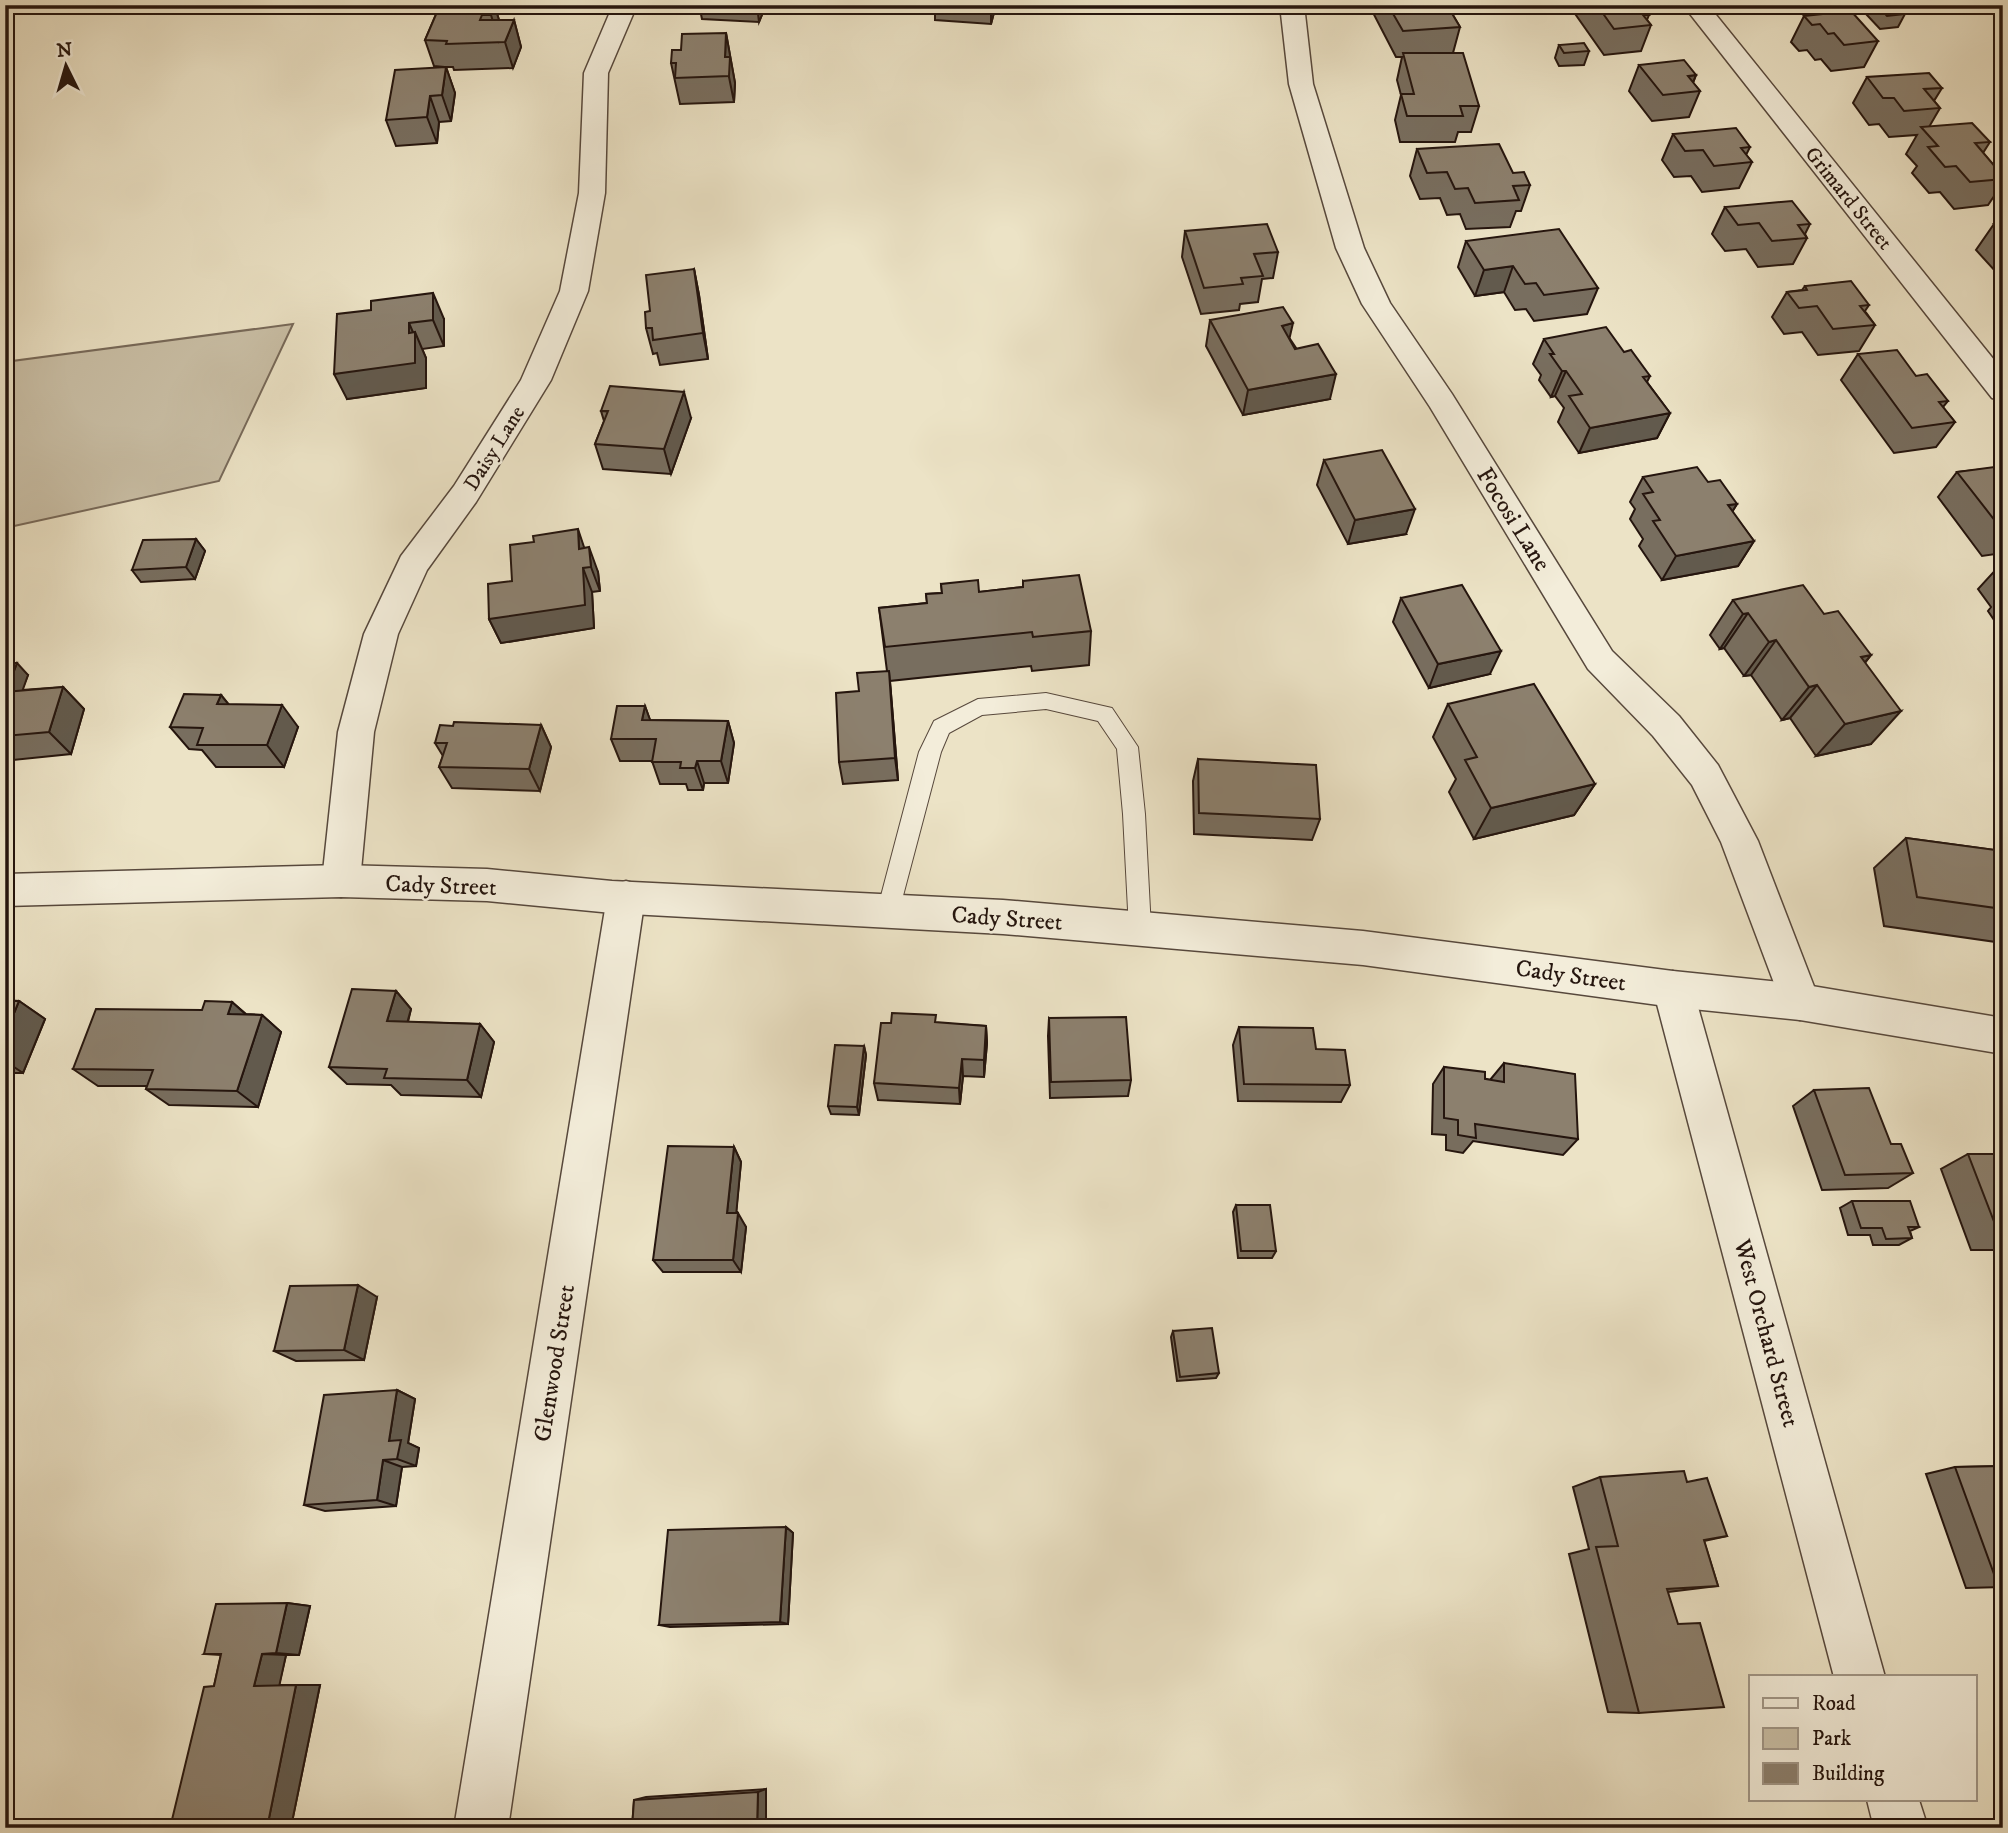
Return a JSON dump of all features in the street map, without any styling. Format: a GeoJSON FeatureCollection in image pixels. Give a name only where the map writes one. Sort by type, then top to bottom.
{"type":"FeatureCollection","features":[{"type":"Feature","properties":{"kind":"street","name":"Daisy Lane"},"geometry":{"type":"LineString","coordinates":[[341,881],[356,732],[381,634],[413,565],[465,494],[536,380],[574,291],[592,193],[596,73],[625,5]]}},
{"type":"Feature","properties":{"kind":"street","name":"Focosi Lane"},"geometry":{"type":"LineString","coordinates":[[1292,5],[1301,84],[1350,248],[1376,304],[1441,401],[1600,660],[1665,726],[1705,775],[1739,841],[1800,1002]]}},
{"type":"Feature","properties":{"kind":"street","name":"Grimard Street"},"geometry":{"type":"LineString","coordinates":[[1695,5],[2003,391]]}},
{"type":"Feature","properties":{"kind":"street","name":"Cady Street"},"geometry":{"type":"LineString","coordinates":[[5,890],[341,881],[487,885],[626,897],[1003,917],[1363,948],[1674,989],[1800,1002],[2003,1035]]}},
{"type":"Feature","properties":{"kind":"street","name":"Glenwood Street"},"geometry":{"type":"LineString","coordinates":[[481,1828],[626,897]]}},
{"type":"Feature","properties":{"kind":"street","name":"West Orchard Street"},"geometry":{"type":"LineString","coordinates":[[1674,989],[1859,1675]]}},
{"type":"Feature","properties":{"kind":"street"},"geometry":{"type":"LineString","coordinates":[[1893,1801],[1900,1828]]}},
{"type":"Feature","properties":{"kind":"lane"},"geometry":{"type":"LineString","coordinates":[[888,911],[930,752],[942,727],[978,707],[1046,701],[1105,714],[1127,747],[1134,814],[1140,929]]}},
{"type":"Feature","properties":{"kind":"green space"},"geometry":{"type":"Polygon","coordinates":[[[293,324],[219,481],[5,528],[5,362],[293,324]]]}},
{"type":"Feature","properties":{"kind":"building"},"geometry":{"type":"Polygon","coordinates":[[[440,5],[495,7],[491,15],[482,15],[480,20],[514,20],[505,42],[446,44],[447,41],[425,40],[440,5]]]}},
{"type":"Feature","properties":{"kind":"building"},"geometry":{"type":"Polygon","coordinates":[[[1388,5],[1447,5],[1460,27],[1403,31],[1388,5]]]}},
{"type":"Feature","properties":{"kind":"building"},"geometry":{"type":"Polygon","coordinates":[[[1597,5],[1642,5],[1649,15],[1643,15],[1651,25],[1614,29],[1597,5]]]}},
{"type":"Feature","properties":{"kind":"building"},"geometry":{"type":"Polygon","coordinates":[[[1877,5],[1897,5],[1905,14],[1887,16],[1877,5]]]}},
{"type":"Feature","properties":{"kind":"building"},"geometry":{"type":"Polygon","coordinates":[[[1851,11],[1878,41],[1844,45],[1834,33],[1828,34],[1820,24],[1812,25],[1804,16],[1851,11]]]}},
{"type":"Feature","properties":{"kind":"building"},"geometry":{"type":"Polygon","coordinates":[[[726,33],[725,57],[730,57],[729,76],[675,78],[676,63],[671,63],[672,50],[681,50],[682,34],[726,33]]]}},
{"type":"Feature","properties":{"kind":"building"},"geometry":{"type":"Polygon","coordinates":[[[1584,43],[1589,51],[1564,53],[1559,45],[1584,43]]]}},
{"type":"Feature","properties":{"kind":"building"},"geometry":{"type":"Polygon","coordinates":[[[1403,53],[1463,53],[1479,106],[1460,106],[1463,116],[1407,116],[1401,94],[1414,94],[1403,53]]]}},
{"type":"Feature","properties":{"kind":"building"},"geometry":{"type":"Polygon","coordinates":[[[1684,60],[1696,75],[1688,76],[1700,91],[1663,95],[1639,65],[1684,60]]]}},
{"type":"Feature","properties":{"kind":"building"},"geometry":{"type":"Polygon","coordinates":[[[446,67],[442,95],[430,96],[427,117],[386,120],[395,70],[446,67]]]}},
{"type":"Feature","properties":{"kind":"building"},"geometry":{"type":"Polygon","coordinates":[[[1929,73],[1942,88],[1924,89],[1940,108],[1904,111],[1894,98],[1883,98],[1867,77],[1929,73]]]}},
{"type":"Feature","properties":{"kind":"building"},"geometry":{"type":"Polygon","coordinates":[[[1972,123],[1990,142],[1975,143],[2003,179],[1970,182],[1956,166],[1945,167],[1928,147],[1938,146],[1921,127],[1972,123]]]}},
{"type":"Feature","properties":{"kind":"building"},"geometry":{"type":"Polygon","coordinates":[[[1736,128],[1750,147],[1741,148],[1752,162],[1714,166],[1703,150],[1685,151],[1673,134],[1736,128]]]}},
{"type":"Feature","properties":{"kind":"building"},"geometry":{"type":"Polygon","coordinates":[[[1499,144],[1513,173],[1524,172],[1530,185],[1513,186],[1519,200],[1475,203],[1468,188],[1455,189],[1447,172],[1427,173],[1417,149],[1499,144]]]}},
{"type":"Feature","properties":{"kind":"building"},"geometry":{"type":"Polygon","coordinates":[[[1792,201],[1810,224],[1798,225],[1807,238],[1772,241],[1759,223],[1738,225],[1725,207],[1792,201]]]}},
{"type":"Feature","properties":{"kind":"building"},"geometry":{"type":"Polygon","coordinates":[[[2003,223],[2003,234],[1994,224],[2003,223]]]}},
{"type":"Feature","properties":{"kind":"building"},"geometry":{"type":"Polygon","coordinates":[[[1267,224],[1278,252],[1254,254],[1263,276],[1241,278],[1243,284],[1204,288],[1185,231],[1267,224]]]}},
{"type":"Feature","properties":{"kind":"building"},"geometry":{"type":"Polygon","coordinates":[[[1559,229],[1598,288],[1544,295],[1536,283],[1525,284],[1513,266],[1484,270],[1466,241],[1559,229]]]}},
{"type":"Feature","properties":{"kind":"building"},"geometry":{"type":"Polygon","coordinates":[[[694,269],[703,333],[653,340],[652,328],[646,328],[645,312],[650,311],[646,275],[694,269]]]}},
{"type":"Feature","properties":{"kind":"building"},"geometry":{"type":"Polygon","coordinates":[[[1851,281],[1869,305],[1860,306],[1875,325],[1833,329],[1817,306],[1799,308],[1787,292],[1807,290],[1805,286],[1851,281]]]}},
{"type":"Feature","properties":{"kind":"building"},"geometry":{"type":"Polygon","coordinates":[[[433,293],[433,320],[409,323],[409,333],[415,332],[415,363],[334,374],[337,314],[371,310],[371,301],[433,293]]]}},
{"type":"Feature","properties":{"kind":"building"},"geometry":{"type":"Polygon","coordinates":[[[1283,307],[1293,323],[1282,326],[1295,349],[1318,344],[1336,374],[1248,390],[1210,320],[1283,307]]]}},
{"type":"Feature","properties":{"kind":"building"},"geometry":{"type":"Polygon","coordinates":[[[1606,327],[1624,352],[1631,350],[1650,376],[1643,377],[1670,413],[1590,428],[1569,396],[1582,394],[1550,354],[1554,354],[1544,339],[1606,327]]]}},
{"type":"Feature","properties":{"kind":"building"},"geometry":{"type":"Polygon","coordinates":[[[1897,350],[1916,376],[1927,374],[1948,401],[1939,402],[1955,422],[1912,428],[1858,354],[1897,350]]]}},
{"type":"Feature","properties":{"kind":"building"},"geometry":{"type":"Polygon","coordinates":[[[610,386],[684,392],[664,449],[595,444],[608,411],[601,411],[610,386]]]}},
{"type":"Feature","properties":{"kind":"building"},"geometry":{"type":"Polygon","coordinates":[[[1382,450],[1415,509],[1355,520],[1324,460],[1382,450]]]}},
{"type":"Feature","properties":{"kind":"building"},"geometry":{"type":"Polygon","coordinates":[[[1697,467],[1708,482],[1720,480],[1737,504],[1728,505],[1754,541],[1676,556],[1653,521],[1660,520],[1643,494],[1653,492],[1643,477],[1697,467]]]}},
{"type":"Feature","properties":{"kind":"building"},"geometry":{"type":"Polygon","coordinates":[[[2003,467],[2003,531],[1957,472],[2003,467]]]}},
{"type":"Feature","properties":{"kind":"building"},"geometry":{"type":"Polygon","coordinates":[[[578,529],[579,549],[589,547],[591,567],[583,568],[585,605],[489,619],[488,584],[512,581],[510,545],[534,542],[533,536],[578,529]]]}},
{"type":"Feature","properties":{"kind":"building"},"geometry":{"type":"Polygon","coordinates":[[[196,539],[186,567],[132,570],[143,540],[196,539]]]}},
{"type":"Feature","properties":{"kind":"building"},"geometry":{"type":"Polygon","coordinates":[[[1079,575],[1091,631],[1033,637],[1032,632],[885,647],[879,608],[927,603],[926,594],[942,593],[941,584],[978,580],[979,592],[1023,587],[1023,581],[1079,575]]]}},
{"type":"Feature","properties":{"kind":"building"},"geometry":{"type":"Polygon","coordinates":[[[1462,585],[1501,651],[1438,664],[1401,598],[1462,585]]]}},
{"type":"Feature","properties":{"kind":"building"},"geometry":{"type":"Polygon","coordinates":[[[1803,585],[1824,614],[1838,611],[1871,655],[1861,657],[1901,711],[1845,724],[1817,685],[1809,687],[1776,640],[1769,642],[1748,613],[1743,614],[1733,600],[1803,585]]]}},
{"type":"Feature","properties":{"kind":"building"},"geometry":{"type":"Polygon","coordinates":[[[17,663],[6,692],[5,692],[5,664],[17,663]]]}},
{"type":"Feature","properties":{"kind":"building"},"geometry":{"type":"Polygon","coordinates":[[[889,671],[895,758],[839,762],[836,693],[859,691],[857,673],[889,671]]]}},
{"type":"Feature","properties":{"kind":"building"},"geometry":{"type":"Polygon","coordinates":[[[1534,684],[1595,784],[1491,808],[1465,760],[1477,757],[1448,704],[1534,684]]]}},
{"type":"Feature","properties":{"kind":"building"},"geometry":{"type":"Polygon","coordinates":[[[63,687],[49,732],[5,736],[5,692],[63,687]]]}},
{"type":"Feature","properties":{"kind":"building"},"geometry":{"type":"Polygon","coordinates":[[[184,694],[221,695],[217,704],[282,705],[267,745],[197,745],[203,728],[170,727],[184,694]]]}},
{"type":"Feature","properties":{"kind":"building"},"geometry":{"type":"Polygon","coordinates":[[[617,706],[645,706],[642,720],[728,721],[721,761],[697,761],[695,768],[680,768],[681,762],[652,762],[656,739],[611,739],[617,706]]]}},
{"type":"Feature","properties":{"kind":"building"},"geometry":{"type":"Polygon","coordinates":[[[454,722],[541,725],[529,769],[439,767],[447,743],[435,743],[440,725],[453,726],[454,722]]]}},
{"type":"Feature","properties":{"kind":"building"},"geometry":{"type":"Polygon","coordinates":[[[1198,759],[1316,765],[1320,819],[1199,813],[1198,759]]]}},
{"type":"Feature","properties":{"kind":"building"},"geometry":{"type":"Polygon","coordinates":[[[1906,838],[2003,851],[2003,909],[1917,897],[1906,838]]]}},
{"type":"Feature","properties":{"kind":"building"},"geometry":{"type":"Polygon","coordinates":[[[352,989],[396,991],[387,1021],[480,1024],[467,1080],[384,1078],[387,1069],[329,1067],[352,989]]]}},
{"type":"Feature","properties":{"kind":"building"},"geometry":{"type":"Polygon","coordinates":[[[5,1001],[19,1001],[5,1035],[5,1001]]]}},
{"type":"Feature","properties":{"kind":"building"},"geometry":{"type":"Polygon","coordinates":[[[205,1001],[232,1002],[228,1014],[262,1015],[237,1091],[146,1089],[153,1070],[73,1069],[96,1009],[202,1010],[205,1001]]]}},
{"type":"Feature","properties":{"kind":"building"},"geometry":{"type":"Polygon","coordinates":[[[892,1013],[936,1015],[935,1022],[986,1026],[984,1060],[962,1059],[959,1088],[874,1083],[881,1023],[891,1023],[892,1013]]]}},
{"type":"Feature","properties":{"kind":"building"},"geometry":{"type":"Polygon","coordinates":[[[1126,1017],[1131,1080],[1051,1082],[1049,1018],[1126,1017]]]}},
{"type":"Feature","properties":{"kind":"building"},"geometry":{"type":"Polygon","coordinates":[[[1239,1027],[1313,1028],[1316,1049],[1345,1050],[1350,1085],[1244,1084],[1239,1027]]]}},
{"type":"Feature","properties":{"kind":"building"},"geometry":{"type":"Polygon","coordinates":[[[835,1045],[864,1046],[857,1107],[828,1106],[835,1045]]]}},
{"type":"Feature","properties":{"kind":"building"},"geometry":{"type":"Polygon","coordinates":[[[1504,1063],[1575,1074],[1578,1139],[1475,1124],[1476,1138],[1458,1135],[1458,1120],[1444,1118],[1444,1067],[1485,1072],[1485,1079],[1504,1082],[1504,1063]]]}},
{"type":"Feature","properties":{"kind":"building"},"geometry":{"type":"Polygon","coordinates":[[[1869,1088],[1891,1144],[1901,1144],[1913,1173],[1845,1175],[1814,1090],[1869,1088]]]}},
{"type":"Feature","properties":{"kind":"building"},"geometry":{"type":"Polygon","coordinates":[[[668,1146],[734,1147],[727,1213],[738,1213],[733,1260],[653,1260],[668,1146]]]}},
{"type":"Feature","properties":{"kind":"building"},"geometry":{"type":"Polygon","coordinates":[[[1968,1154],[2003,1154],[2003,1237],[2000,1237],[1968,1154]]]}},
{"type":"Feature","properties":{"kind":"building"},"geometry":{"type":"Polygon","coordinates":[[[1852,1201],[1910,1201],[1919,1227],[1908,1227],[1912,1238],[1886,1239],[1882,1228],[1861,1228],[1852,1201]]]}},
{"type":"Feature","properties":{"kind":"building"},"geometry":{"type":"Polygon","coordinates":[[[1236,1205],[1270,1205],[1276,1251],[1241,1251],[1236,1205]]]}},
{"type":"Feature","properties":{"kind":"building"},"geometry":{"type":"Polygon","coordinates":[[[358,1285],[344,1350],[274,1351],[290,1286],[358,1285]]]}},
{"type":"Feature","properties":{"kind":"building"},"geometry":{"type":"Polygon","coordinates":[[[1212,1328],[1219,1373],[1180,1377],[1173,1331],[1212,1328]]]}},
{"type":"Feature","properties":{"kind":"building"},"geometry":{"type":"Polygon","coordinates":[[[397,1390],[389,1441],[401,1440],[397,1459],[383,1460],[377,1500],[304,1505],[324,1395],[397,1390]]]}},
{"type":"Feature","properties":{"kind":"building"},"geometry":{"type":"Polygon","coordinates":[[[2003,1466],[2003,1585],[1998,1585],[1955,1467],[2003,1466]]]}},
{"type":"Feature","properties":{"kind":"building"},"geometry":{"type":"Polygon","coordinates":[[[1684,1471],[1687,1482],[1707,1478],[1727,1536],[1704,1540],[1718,1586],[1667,1589],[1678,1624],[1700,1623],[1724,1707],[1639,1713],[1596,1547],[1618,1546],[1600,1477],[1684,1471]]]}},
{"type":"Feature","properties":{"kind":"building"},"geometry":{"type":"Polygon","coordinates":[[[786,1527],[780,1622],[659,1625],[668,1530],[786,1527]]]}},
{"type":"Feature","properties":{"kind":"building"},"geometry":{"type":"Polygon","coordinates":[[[287,1603],[276,1653],[262,1654],[254,1686],[296,1685],[267,1828],[170,1828],[204,1687],[214,1686],[221,1654],[204,1654],[216,1604],[287,1603]]]}},
{"type":"Feature","properties":{"kind":"building"},"geometry":{"type":"Polygon","coordinates":[[[758,1792],[757,1828],[632,1828],[634,1800],[758,1792]]]}}]}
